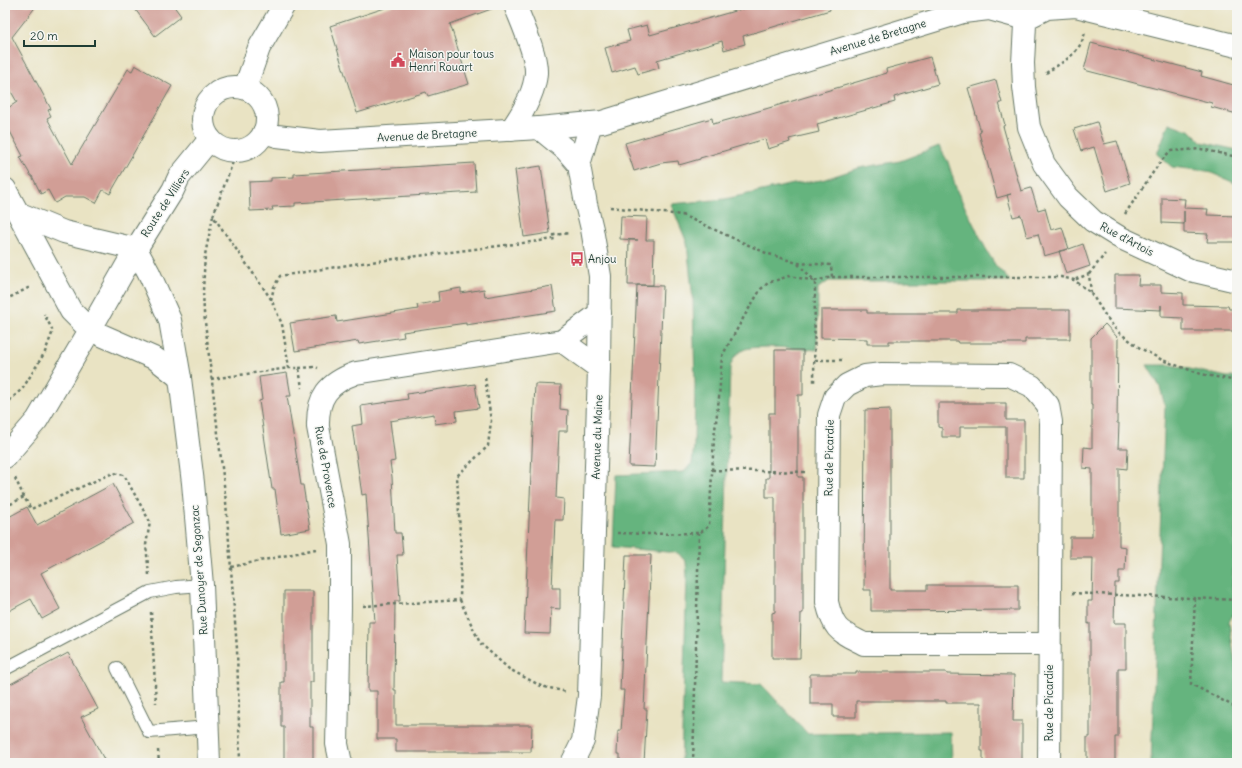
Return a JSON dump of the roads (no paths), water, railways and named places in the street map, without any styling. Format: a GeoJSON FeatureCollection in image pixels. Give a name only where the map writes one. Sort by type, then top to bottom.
{"type":"FeatureCollection","features":[{"type":"Feature","properties":{"kind":"street"},"geometry":{"type":"LineString","coordinates":[[246,88],[259,48],[284,5]]}},
{"type":"Feature","properties":{"kind":"street"},"geometry":{"type":"LineString","coordinates":[[511,130],[525,108],[534,83],[536,72],[532,50],[515,5]]}},
{"type":"Feature","properties":{"kind":"street"},"geometry":{"type":"LineString","coordinates":[[1026,12],[1047,8],[1076,6],[1237,46]]}},
{"type":"Feature","properties":{"kind":"street","name":"Avenue de Bretagne"},"geometry":{"type":"LineString","coordinates":[[264,132],[277,136],[320,141],[511,130],[602,122],[963,12],[989,10],[1026,12]]}},
{"type":"Feature","properties":{"kind":"street","name":"Rue d'Artois"},"geometry":{"type":"LineString","coordinates":[[1026,12],[1024,87],[1029,127],[1044,164],[1068,196],[1093,221],[1119,237],[1190,270],[1237,281]]}},
{"type":"Feature","properties":{"kind":"street"},"geometry":{"type":"LineString","coordinates":[[235,86],[246,88],[262,101],[266,111],[267,122],[264,132],[254,145],[246,149],[237,151],[227,150],[218,146],[210,139],[205,130],[203,120],[204,110],[209,100],[216,93],[225,88],[235,86]]}},
{"type":"Feature","properties":{"kind":"street"},"geometry":{"type":"LineString","coordinates":[[579,165],[591,123]]}},
{"type":"Feature","properties":{"kind":"street"},"geometry":{"type":"LineString","coordinates":[[539,128],[566,150],[579,165]]}},
{"type":"Feature","properties":{"kind":"street","name":"Route de Villiers"},"geometry":{"type":"LineString","coordinates":[[5,457],[37,420],[136,249],[173,190],[179,177],[210,139]]}},
{"type":"Feature","properties":{"kind":"street","name":"Avenue du Maine"},"geometry":{"type":"LineString","coordinates":[[572,763],[583,741],[589,696],[600,313],[600,276],[579,165]]}},
{"type":"Feature","properties":{"kind":"street"},"geometry":{"type":"LineString","coordinates":[[5,189],[71,311],[90,330],[156,359],[180,378]]}},
{"type":"Feature","properties":{"kind":"street"},"geometry":{"type":"LineString","coordinates":[[18,213],[64,232],[136,249]]}},
{"type":"Feature","properties":{"kind":"street","name":"Rue Dunoyer de Segonzac"},"geometry":{"type":"LineString","coordinates":[[136,249],[158,292],[170,320],[180,378],[193,483],[202,585],[209,763]]}},
{"type":"Feature","properties":{"kind":"street"},"geometry":{"type":"LineString","coordinates":[[599,368],[562,341],[600,313]]}},
{"type":"Feature","properties":{"kind":"street","name":"Rue de Provence"},"geometry":{"type":"LineString","coordinates":[[341,763],[337,744],[340,544],[318,427],[318,416],[321,400],[336,382],[356,373],[562,341]]}},
{"type":"Feature","properties":{"kind":"street","name":"Rue de Picardie"},"geometry":{"type":"LineString","coordinates":[[1049,644],[864,644],[841,632],[832,620],[827,602],[829,414],[835,397],[847,385],[865,376],[882,374],[1009,375],[1032,386],[1048,405],[1051,422],[1049,763]]}},
{"type":"Feature","properties":{"kind":"lane"},"geometry":{"type":"LineString","coordinates":[[5,669],[150,592],[176,587],[202,585]]}},
{"type":"Feature","properties":{"kind":"lane"},"geometry":{"type":"LineString","coordinates":[[117,668],[150,732],[208,727]]}},
{"type":"Feature","properties":{"kind":"place","name":"Maison pour tous Henri Rouart"},"geometry":{"type":"Point","coordinates":[398,60]}},
{"type":"Feature","properties":{"kind":"place","name":"Anjou"},"geometry":{"type":"Point","coordinates":[577,259]}}]}
